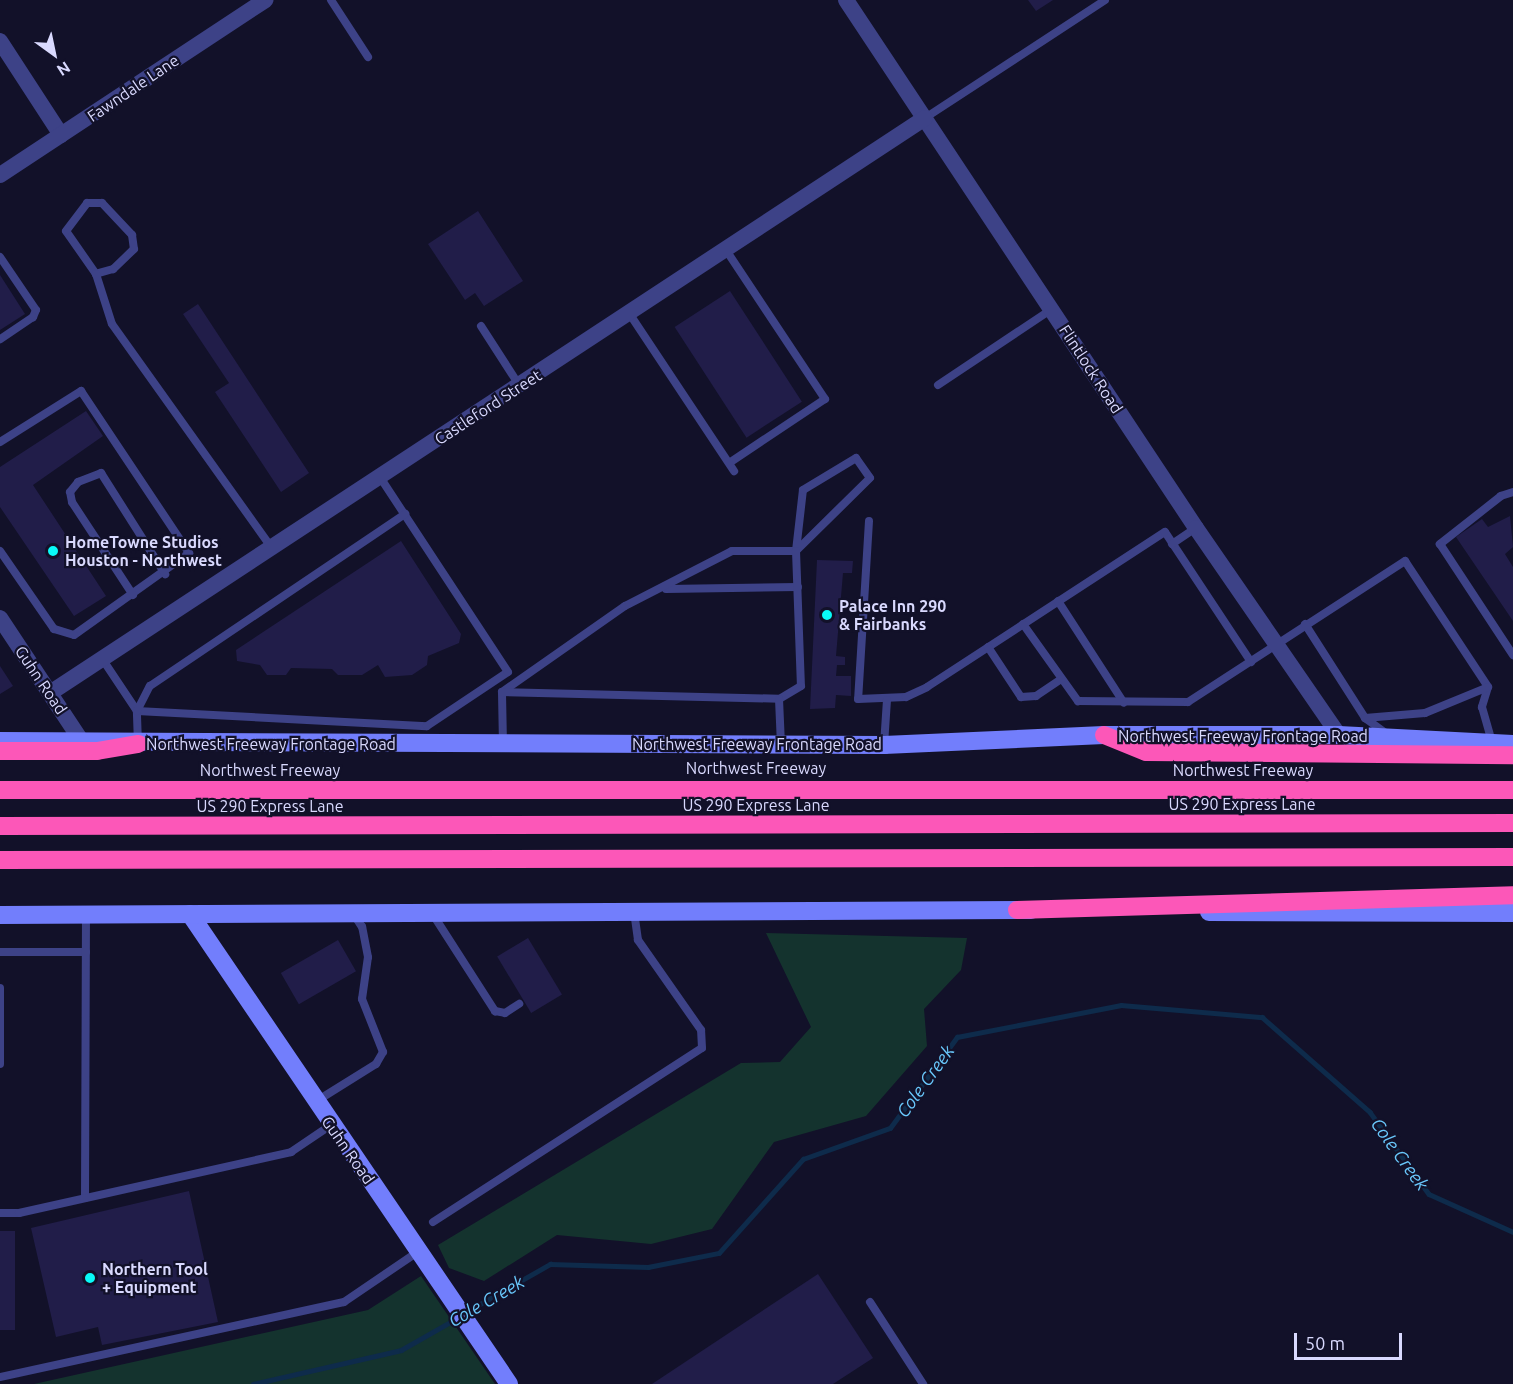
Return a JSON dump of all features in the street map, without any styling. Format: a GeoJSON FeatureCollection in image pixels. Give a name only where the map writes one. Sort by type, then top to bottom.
{"type":"FeatureCollection","features":[{"type":"Feature","properties":{"kind":"highway"},"geometry":{"type":"LineString","coordinates":[[1104,735],[1146,752],[1513,755]]}},
{"type":"Feature","properties":{"kind":"highway"},"geometry":{"type":"LineString","coordinates":[[0,751],[97,751],[138,744]]}},
{"type":"Feature","properties":{"kind":"highway","name":"Northwest Freeway"},"geometry":{"type":"LineString","coordinates":[[0,790],[1513,790]]}},
{"type":"Feature","properties":{"kind":"highway","name":"US 290 Express Lane"},"geometry":{"type":"LineString","coordinates":[[0,826],[1513,823]]}},
{"type":"Feature","properties":{"kind":"highway"},"geometry":{"type":"LineString","coordinates":[[0,860],[1513,857]]}},
{"type":"Feature","properties":{"kind":"highway"},"geometry":{"type":"LineString","coordinates":[[1017,910],[1513,895]]}},
{"type":"Feature","properties":{"kind":"main road","name":"Northwest Freeway Frontage Road"},"geometry":{"type":"LineString","coordinates":[[0,741],[138,744],[884,745],[1104,735],[1340,735],[1513,744]]}},
{"type":"Feature","properties":{"kind":"main road"},"geometry":{"type":"LineString","coordinates":[[0,915],[1017,910],[1513,913]]}},
{"type":"Feature","properties":{"kind":"main road","name":"Guhn Road"},"geometry":{"type":"LineString","coordinates":[[190,914],[315,1102],[419,1250],[508,1384]]}},
{"type":"Feature","properties":{"kind":"street","name":"Fawndale Lane"},"geometry":{"type":"LineString","coordinates":[[0,175],[265,0]]}},
{"type":"Feature","properties":{"kind":"street","name":"Flintlock Road"},"geometry":{"type":"LineString","coordinates":[[846,0],[1275,646],[1340,735]]}},
{"type":"Feature","properties":{"kind":"street"},"geometry":{"type":"LineString","coordinates":[[0,41],[61,135]]}},
{"type":"Feature","properties":{"kind":"street","name":"Castleford Street"},"geometry":{"type":"LineString","coordinates":[[50,693],[925,118]]}},
{"type":"Feature","properties":{"kind":"street","name":"Guhn Road"},"geometry":{"type":"LineString","coordinates":[[0,618],[82,742]]}},
{"type":"Feature","properties":{"kind":"lane"},"geometry":{"type":"LineString","coordinates":[[331,0],[368,57]]}},
{"type":"Feature","properties":{"kind":"lane"},"geometry":{"type":"LineString","coordinates":[[925,118],[1105,0]]}},
{"type":"Feature","properties":{"kind":"lane"},"geometry":{"type":"LineString","coordinates":[[96,274],[113,269],[134,249],[133,242],[111,211],[102,203],[87,203],[66,231],[96,274],[112,324],[166,406],[180,414],[272,549]]}},
{"type":"Feature","properties":{"kind":"lane"},"geometry":{"type":"LineString","coordinates":[[726,250],[825,399],[729,463]]}},
{"type":"Feature","properties":{"kind":"lane"},"geometry":{"type":"LineString","coordinates":[[0,257],[36,310],[33,317],[0,339]]}},
{"type":"Feature","properties":{"kind":"lane"},"geometry":{"type":"LineString","coordinates":[[938,385],[1052,309]]}},
{"type":"Feature","properties":{"kind":"lane"},"geometry":{"type":"LineString","coordinates":[[629,313],[734,471]]}},
{"type":"Feature","properties":{"kind":"lane"},"geometry":{"type":"LineString","coordinates":[[481,327],[519,386]]}},
{"type":"Feature","properties":{"kind":"lane"},"geometry":{"type":"LineString","coordinates":[[0,442],[81,391],[186,545],[189,553],[183,561],[165,574],[74,635],[63,634],[54,629],[0,551]]}},
{"type":"Feature","properties":{"kind":"lane"},"geometry":{"type":"LineString","coordinates":[[502,693],[625,606],[664,589],[732,551],[796,551],[870,478],[856,459],[802,490],[796,551],[801,686],[779,699],[502,693]]}},
{"type":"Feature","properties":{"kind":"lane"},"geometry":{"type":"LineString","coordinates":[[133,595],[72,502],[70,492],[78,482],[101,473],[165,574]]}},
{"type":"Feature","properties":{"kind":"lane"},"geometry":{"type":"LineString","coordinates":[[380,477],[508,672],[427,726],[416,745]]}},
{"type":"Feature","properties":{"kind":"lane"},"geometry":{"type":"LineString","coordinates":[[1513,492],[1502,496],[1440,544],[1513,655]]}},
{"type":"Feature","properties":{"kind":"lane"},"geometry":{"type":"LineString","coordinates":[[138,744],[137,711],[150,686],[405,514]]}},
{"type":"Feature","properties":{"kind":"lane"},"geometry":{"type":"LineString","coordinates":[[869,521],[858,699],[887,700],[914,694],[1165,532],[1251,662]]}},
{"type":"Feature","properties":{"kind":"lane"},"geometry":{"type":"LineString","coordinates":[[1172,544],[1196,528]]}},
{"type":"Feature","properties":{"kind":"lane"},"geometry":{"type":"LineString","coordinates":[[1023,624],[1078,700],[1124,703],[1188,702],[1405,561],[1488,687]]}},
{"type":"Feature","properties":{"kind":"lane"},"geometry":{"type":"LineString","coordinates":[[664,589],[798,587]]}},
{"type":"Feature","properties":{"kind":"lane"},"geometry":{"type":"LineString","coordinates":[[1058,602],[1124,703]]}},
{"type":"Feature","properties":{"kind":"lane"},"geometry":{"type":"LineString","coordinates":[[1305,624],[1365,718],[1389,736]]}},
{"type":"Feature","properties":{"kind":"lane"},"geometry":{"type":"LineString","coordinates":[[988,647],[1021,697],[1035,696],[1061,679]]}},
{"type":"Feature","properties":{"kind":"lane"},"geometry":{"type":"LineString","coordinates":[[102,660],[137,711]]}},
{"type":"Feature","properties":{"kind":"lane"},"geometry":{"type":"LineString","coordinates":[[1365,718],[1425,713],[1488,687]]}},
{"type":"Feature","properties":{"kind":"lane"},"geometry":{"type":"LineString","coordinates":[[1488,687],[1482,707],[1492,744]]}},
{"type":"Feature","properties":{"kind":"lane"},"geometry":{"type":"LineString","coordinates":[[502,693],[502,745]]}},
{"type":"Feature","properties":{"kind":"lane"},"geometry":{"type":"LineString","coordinates":[[779,699],[781,744]]}},
{"type":"Feature","properties":{"kind":"lane"},"geometry":{"type":"LineString","coordinates":[[884,745],[887,700]]}},
{"type":"Feature","properties":{"kind":"lane"},"geometry":{"type":"LineString","coordinates":[[137,711],[427,726]]}},
{"type":"Feature","properties":{"kind":"lane"},"geometry":{"type":"LineString","coordinates":[[433,1222],[702,1048],[702,1030],[638,940],[634,911]]}},
{"type":"Feature","properties":{"kind":"lane"},"geometry":{"type":"LineString","coordinates":[[432,912],[495,1011],[505,1013],[519,1004]]}},
{"type":"Feature","properties":{"kind":"lane"},"geometry":{"type":"LineString","coordinates":[[85,1198],[86,913]]}},
{"type":"Feature","properties":{"kind":"lane"},"geometry":{"type":"LineString","coordinates":[[315,1102],[376,1064],[382,1052],[362,999],[368,957],[362,927],[352,913]]}},
{"type":"Feature","properties":{"kind":"lane"},"geometry":{"type":"LineString","coordinates":[[0,952],[86,952]]}},
{"type":"Feature","properties":{"kind":"lane"},"geometry":{"type":"LineString","coordinates":[[0,988],[0,1064]]}},
{"type":"Feature","properties":{"kind":"lane"},"geometry":{"type":"LineString","coordinates":[[0,1213],[85,1198],[291,1152],[331,1125]]}},
{"type":"Feature","properties":{"kind":"lane"},"geometry":{"type":"LineString","coordinates":[[0,1377],[344,1302],[419,1250]]}},
{"type":"Feature","properties":{"kind":"lane"},"geometry":{"type":"LineString","coordinates":[[870,1302],[923,1384]]}},
{"type":"Feature","properties":{"kind":"green space"},"geometry":{"type":"Polygon","coordinates":[[[766,933],[967,938],[961,970],[924,1009],[927,1046],[866,1116],[774,1142],[712,1229],[651,1244],[557,1235],[484,1281],[449,1268],[438,1245],[741,1063],[780,1062],[811,1027],[766,933]]]}},
{"type":"Feature","properties":{"kind":"green space"},"geometry":{"type":"Polygon","coordinates":[[[421,1276],[495,1384],[34,1384],[368,1310],[421,1276]]]}},
{"type":"Feature","properties":{"kind":"building"},"geometry":{"type":"Polygon","coordinates":[[[1028,0],[1053,0],[1036,11],[1028,0]]]}},
{"type":"Feature","properties":{"kind":"building"},"geometry":{"type":"Polygon","coordinates":[[[478,211],[523,281],[484,306],[475,293],[465,300],[428,244],[478,211]]]}},
{"type":"Feature","properties":{"kind":"building"},"geometry":{"type":"Polygon","coordinates":[[[0,275],[25,314],[0,330],[0,275]]]}},
{"type":"Feature","properties":{"kind":"building"},"geometry":{"type":"Polygon","coordinates":[[[730,291],[802,402],[747,438],[675,327],[730,291]]]}},
{"type":"Feature","properties":{"kind":"building"},"geometry":{"type":"Polygon","coordinates":[[[198,304],[309,473],[281,492],[215,392],[229,383],[183,314],[198,304]]]}},
{"type":"Feature","properties":{"kind":"building","name":"HomeTowne Studios Houston - Northwest"},"geometry":{"type":"Polygon","coordinates":[[[86,411],[103,436],[33,485],[106,596],[74,616],[0,507],[0,467],[86,411]]]}},
{"type":"Feature","properties":{"kind":"building"},"geometry":{"type":"Polygon","coordinates":[[[1510,516],[1513,547],[1505,554],[1513,567],[1513,621],[1456,537],[1482,519],[1488,527],[1510,516]]]}},
{"type":"Feature","properties":{"kind":"building"},"geometry":{"type":"Polygon","coordinates":[[[401,541],[461,634],[459,643],[428,656],[427,665],[412,675],[385,677],[378,665],[362,675],[338,675],[332,669],[291,668],[286,675],[267,675],[260,665],[237,661],[236,650],[401,541]]]}},
{"type":"Feature","properties":{"kind":"building","name":"Palace Inn 290 & Fairbanks"},"geometry":{"type":"Polygon","coordinates":[[[817,560],[853,561],[852,573],[843,573],[836,656],[845,657],[845,665],[837,665],[836,676],[851,676],[851,696],[836,695],[835,708],[810,709],[817,560]]]}},
{"type":"Feature","properties":{"kind":"building"},"geometry":{"type":"Polygon","coordinates":[[[0,666],[13,686],[0,694],[0,666]]]}},
{"type":"Feature","properties":{"kind":"building"},"geometry":{"type":"Polygon","coordinates":[[[528,938],[562,995],[531,1013],[497,957],[528,938]]]}},
{"type":"Feature","properties":{"kind":"building"},"geometry":{"type":"Polygon","coordinates":[[[338,940],[356,971],[299,1004],[281,973],[338,940]]]}},
{"type":"Feature","properties":{"kind":"building"},"geometry":{"type":"Polygon","coordinates":[[[189,1191],[218,1322],[102,1345],[98,1327],[56,1337],[31,1228],[189,1191]]]}},
{"type":"Feature","properties":{"kind":"building"},"geometry":{"type":"Polygon","coordinates":[[[0,1231],[15,1231],[15,1330],[0,1330],[0,1231]]]}},
{"type":"Feature","properties":{"kind":"building"},"geometry":{"type":"Polygon","coordinates":[[[818,1274],[873,1358],[833,1384],[652,1384],[818,1274]]]}},
{"type":"Feature","properties":{"kind":"waterway","name":"Cole Creek"},"geometry":{"type":"LineString","coordinates":[[466,1312],[550,1264],[648,1267],[719,1253],[803,1159],[890,1128],[957,1037],[1121,1005],[1262,1017],[1370,1112],[1429,1194],[1513,1232]]}},
{"type":"Feature","properties":{"kind":"waterway","name":"Cole Creek"},"geometry":{"type":"LineString","coordinates":[[253,1384],[401,1350],[459,1317]]}},
{"type":"Feature","properties":{"kind":"place","name":"HomeTowne Studios Houston - Northwest"},"geometry":{"type":"Point","coordinates":[53,551]}},
{"type":"Feature","properties":{"kind":"place","name":"Palace Inn 290 & Fairbanks"},"geometry":{"type":"Point","coordinates":[827,615]}},
{"type":"Feature","properties":{"kind":"place","name":"Northern Tool + Equipment"},"geometry":{"type":"Point","coordinates":[90,1278]}}]}
